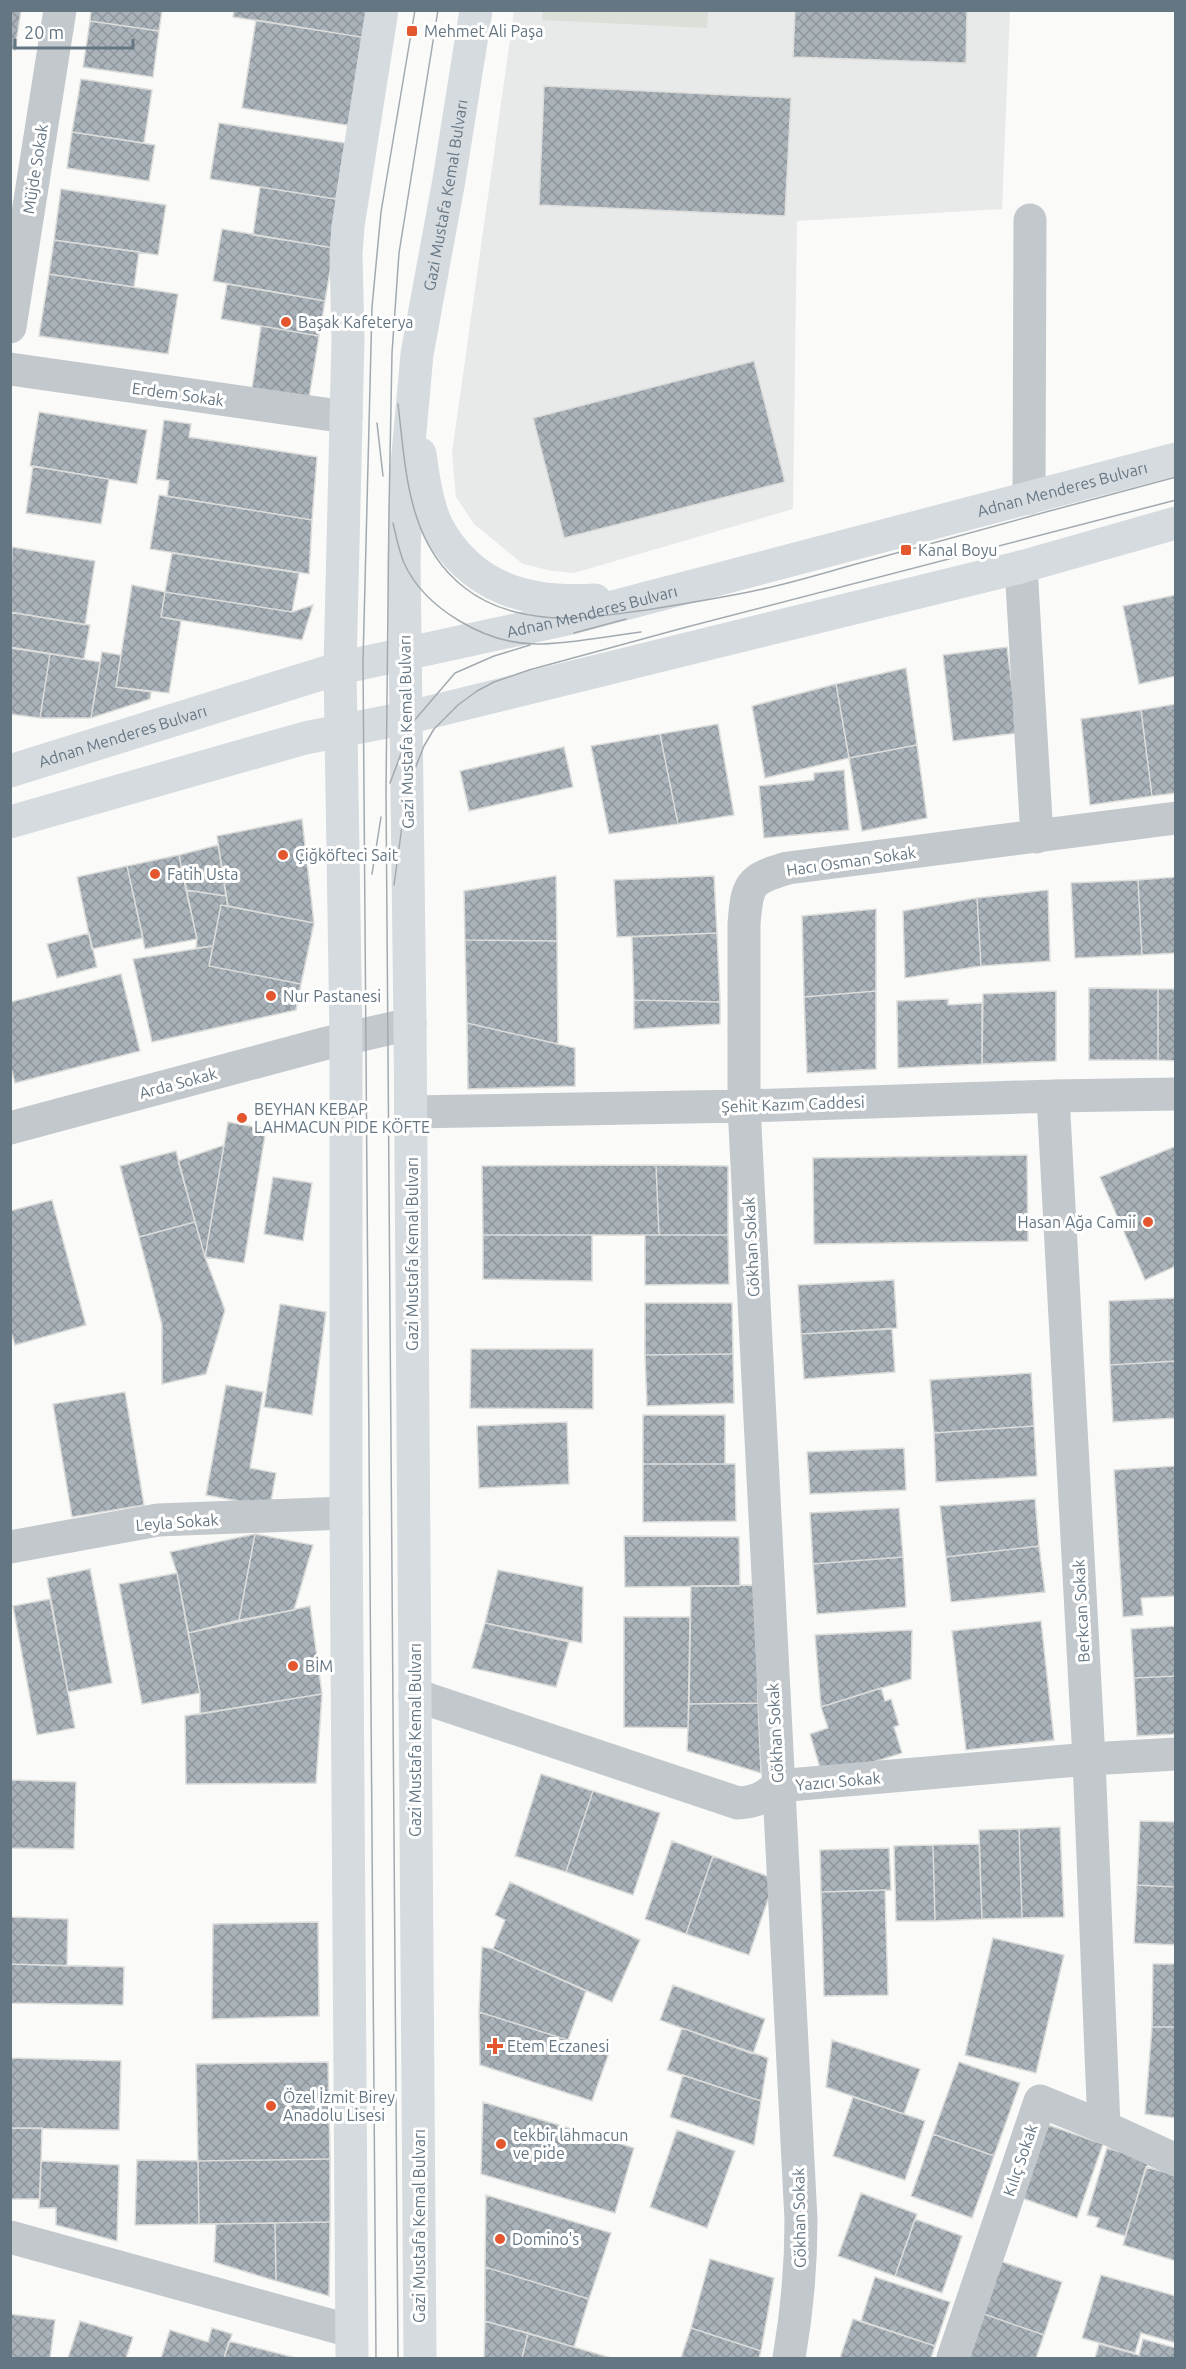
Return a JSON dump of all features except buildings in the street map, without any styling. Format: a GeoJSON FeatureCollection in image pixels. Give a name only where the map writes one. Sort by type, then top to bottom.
{"type":"FeatureCollection","features":[{"type":"Feature","properties":{"kind":"main road"},"geometry":{"type":"LineString","coordinates":[[351,2345],[346,1513],[346,1038],[340,668],[348,226],[382,10]]}},
{"type":"Feature","properties":{"kind":"main road","name":"Gazi Mustafa Kemal Bulvarı"},"geometry":{"type":"LineString","coordinates":[[420,2358],[411,1112],[404,654],[406,476],[417,354],[449,180],[476,10]]}},
{"type":"Feature","properties":{"kind":"main road"},"geometry":{"type":"LineString","coordinates":[[417,354],[418,440],[422,472],[429,499],[436,524],[448,543],[474,571],[497,586],[533,597],[590,600],[674,591]]}},
{"type":"Feature","properties":{"kind":"main road","name":"Adnan Menderes Bulvarı"},"geometry":{"type":"LineString","coordinates":[[10,771],[340,668],[571,618],[1176,459]]}},
{"type":"Feature","properties":{"kind":"main road"},"geometry":{"type":"LineString","coordinates":[[10,822],[294,741],[406,718],[1021,567],[1176,523]]}},
{"type":"Feature","properties":{"kind":"street","name":"Müjde Sokak"},"geometry":{"type":"LineString","coordinates":[[10,327],[60,10]]}},
{"type":"Feature","properties":{"kind":"street"},"geometry":{"type":"LineString","coordinates":[[1029,498],[1030,220]]}},
{"type":"Feature","properties":{"kind":"street","name":"Erdem Sokak"},"geometry":{"type":"LineString","coordinates":[[10,369],[346,417]]}},
{"type":"Feature","properties":{"kind":"street"},"geometry":{"type":"LineString","coordinates":[[1021,567],[1037,837]]}},
{"type":"Feature","properties":{"kind":"street","name":"Hacı Osman Sokak"},"geometry":{"type":"LineString","coordinates":[[744,1106],[746,899],[753,883],[765,874],[788,868],[1176,818]]}},
{"type":"Feature","properties":{"kind":"street","name":"Arda Sokak"},"geometry":{"type":"LineString","coordinates":[[10,1128],[346,1038],[410,1024]]}},
{"type":"Feature","properties":{"kind":"street","name":"Şehit Kazım Caddesi"},"geometry":{"type":"LineString","coordinates":[[411,1112],[744,1106],[1176,1094]]}},
{"type":"Feature","properties":{"kind":"street","name":"Berkcan Sokak"},"geometry":{"type":"LineString","coordinates":[[1053,1096],[1089,1759],[1104,2127]]}},
{"type":"Feature","properties":{"kind":"street","name":"Gökhan Sokak"},"geometry":{"type":"LineString","coordinates":[[744,1106],[801,2220],[801,2268],[789,2358]]}},
{"type":"Feature","properties":{"kind":"street","name":"Leyla Sokak"},"geometry":{"type":"LineString","coordinates":[[10,1547],[158,1520],[346,1513]]}},
{"type":"Feature","properties":{"kind":"street","name":"Yazıcı Sokak"},"geometry":{"type":"LineString","coordinates":[[415,1695],[738,1803],[755,1802],[768,1796],[777,1786],[1089,1759],[1176,1754]]}},
{"type":"Feature","properties":{"kind":"street","name":"Kılıç Sokak"},"geometry":{"type":"LineString","coordinates":[[952,2358],[1040,2101],[1176,2160]]}},
{"type":"Feature","properties":{"kind":"street"},"geometry":{"type":"LineString","coordinates":[[10,2237],[351,2345]]}},
{"type":"Feature","properties":{"kind":"shaded area"},"geometry":{"type":"Polygon","coordinates":[[[543,10],[708,11],[707,28],[542,20],[543,10]]]}},
{"type":"Feature","properties":{"kind":"shaded area"},"geometry":{"type":"Polygon","coordinates":[[[514,11],[1010,11],[1002,209],[797,221],[793,509],[574,573],[552,571],[523,564],[474,524],[456,497],[452,453],[514,11]]]}},
{"type":"Feature","properties":{"kind":"tram line"},"geometry":{"type":"LineString","coordinates":[[376,2358],[363,662],[372,307],[381,212],[415,10]]}},
{"type":"Feature","properties":{"kind":"tram line"},"geometry":{"type":"LineString","coordinates":[[398,2358],[386,792],[389,510],[392,353],[399,253],[438,10]]}},
{"type":"Feature","properties":{"kind":"tram line"},"geometry":{"type":"LineString","coordinates":[[398,404],[407,480],[420,528],[431,550],[446,570],[476,596],[502,608],[543,617],[580,618],[609,615],[758,590],[1176,477]]}},
{"type":"Feature","properties":{"kind":"tram line"},"geometry":{"type":"LineString","coordinates":[[377,423],[383,476]]}},
{"type":"Feature","properties":{"kind":"tram line"},"geometry":{"type":"LineString","coordinates":[[394,885],[407,789],[424,746],[434,729],[458,705],[494,682],[529,670],[683,628],[1176,500]]}},
{"type":"Feature","properties":{"kind":"tram line"},"geometry":{"type":"LineString","coordinates":[[393,523],[402,558],[414,580],[442,609],[478,630],[497,638],[536,644],[641,632]]}},
{"type":"Feature","properties":{"kind":"tram line"},"geometry":{"type":"LineString","coordinates":[[574,633],[626,619]]}},
{"type":"Feature","properties":{"kind":"tram line"},"geometry":{"type":"LineString","coordinates":[[390,783],[413,722],[455,673],[494,656],[530,645]]}},
{"type":"Feature","properties":{"kind":"tram line"},"geometry":{"type":"LineString","coordinates":[[372,874],[381,817]]}},
{"type":"Feature","properties":{"kind":"place","name":"Mehmet Ali Paşa"},"geometry":{"type":"Point","coordinates":[412,31]}},
{"type":"Feature","properties":{"kind":"place","name":"Başak Kafeterya"},"geometry":{"type":"Point","coordinates":[286,322]}},
{"type":"Feature","properties":{"kind":"place","name":"Kanal Boyu"},"geometry":{"type":"Point","coordinates":[906,550]}},
{"type":"Feature","properties":{"kind":"place","name":"Çiğköfteci Sait"},"geometry":{"type":"Point","coordinates":[283,855]}},
{"type":"Feature","properties":{"kind":"place","name":"Fatih Usta"},"geometry":{"type":"Point","coordinates":[155,874]}},
{"type":"Feature","properties":{"kind":"place","name":"Nur Pastanesi"},"geometry":{"type":"Point","coordinates":[271,996]}},
{"type":"Feature","properties":{"kind":"place","name":"BEYHAN KEBAP LAHMACUN PIDE KÖFTE"},"geometry":{"type":"Point","coordinates":[242,1118]}},
{"type":"Feature","properties":{"kind":"place","name":"Hasan Ağa Camii"},"geometry":{"type":"Point","coordinates":[1148,1222]}},
{"type":"Feature","properties":{"kind":"place","name":"BİM"},"geometry":{"type":"Point","coordinates":[293,1666]}},
{"type":"Feature","properties":{"kind":"place","name":"Etem Eczanesi"},"geometry":{"type":"Point","coordinates":[495,2046]}},
{"type":"Feature","properties":{"kind":"place","name":"Özel İzmit Birey Anadolu Lisesi"},"geometry":{"type":"Point","coordinates":[271,2106]}},
{"type":"Feature","properties":{"kind":"place","name":"tekbir lahmacun ve pide"},"geometry":{"type":"Point","coordinates":[501,2144]}},
{"type":"Feature","properties":{"kind":"place","name":"Domino's"},"geometry":{"type":"Point","coordinates":[500,2239]}}]}
